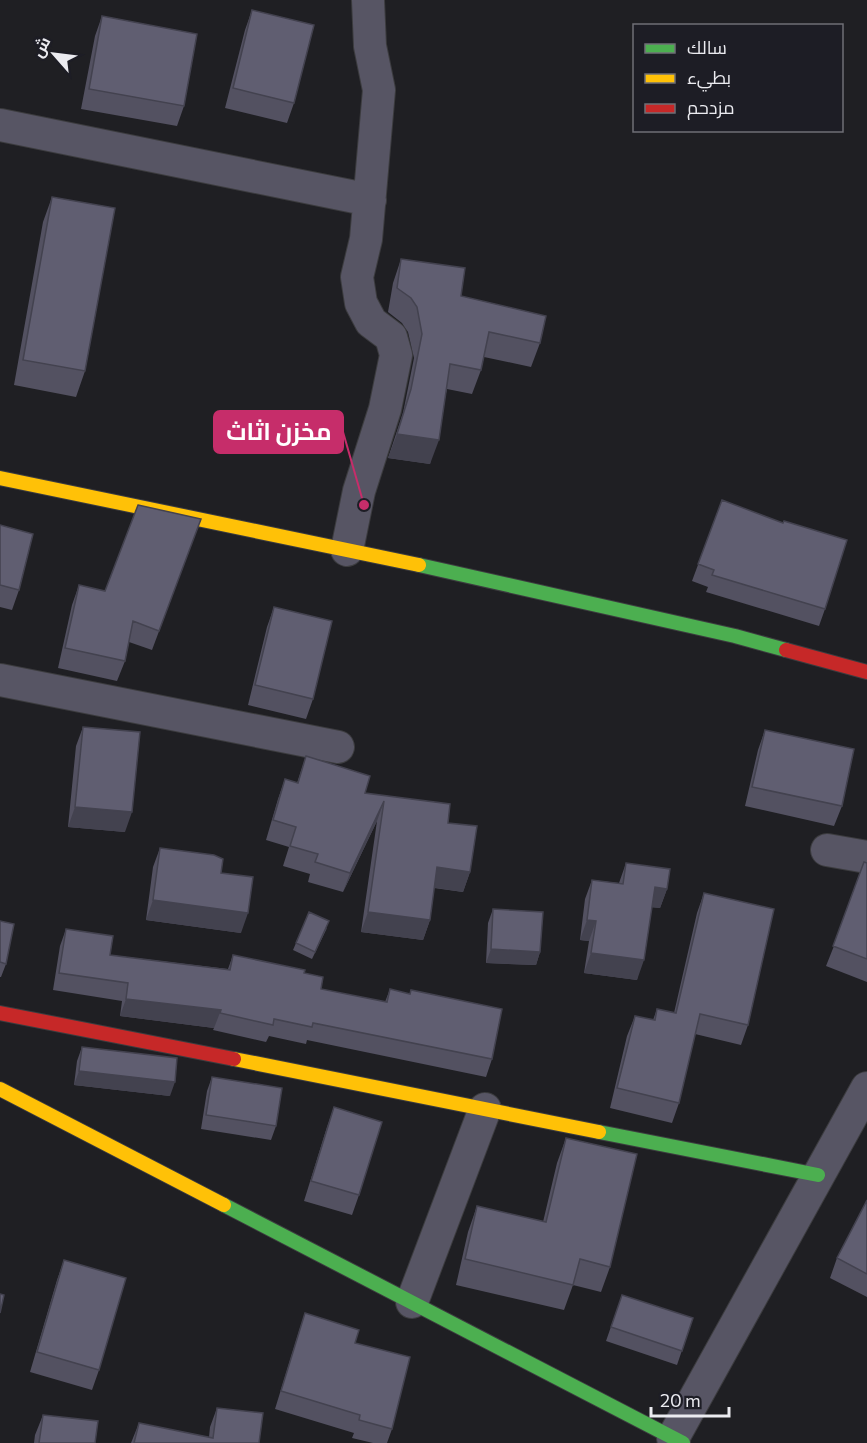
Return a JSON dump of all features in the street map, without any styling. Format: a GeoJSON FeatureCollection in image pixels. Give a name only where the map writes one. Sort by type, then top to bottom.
{"type":"FeatureCollection","features":[{"type":"Feature","properties":{"kind":"street"},"geometry":{"type":"LineString","coordinates":[[347,550],[359,491],[385,409],[396,356],[391,338],[371,322],[361,303],[357,277],[366,239],[379,90],[370,46],[368,0]]}},
{"type":"Feature","properties":{"kind":"street"},"geometry":{"type":"LineString","coordinates":[[0,125],[370,200]]}},
{"type":"Feature","properties":{"kind":"street"},"geometry":{"type":"LineString","coordinates":[[0,478],[347,550],[735,636],[867,672]]}},
{"type":"Feature","properties":{"kind":"street"},"geometry":{"type":"LineString","coordinates":[[0,680],[338,747]]}},
{"type":"Feature","properties":{"kind":"street"},"geometry":{"type":"LineString","coordinates":[[827,850],[867,857]]}},
{"type":"Feature","properties":{"kind":"street"},"geometry":{"type":"LineString","coordinates":[[0,1013],[818,1175]]}},
{"type":"Feature","properties":{"kind":"street"},"geometry":{"type":"LineString","coordinates":[[0,1089],[678,1440],[818,1175],[867,1088]]}},
{"type":"Feature","properties":{"kind":"street"},"geometry":{"type":"LineString","coordinates":[[412,1302],[485,1108]]}},
{"type":"Feature","properties":{"kind":"building"},"geometry":{"type":"Polygon","coordinates":[[[252,10],[314,25],[294,103],[233,88],[252,10]]]}},
{"type":"Feature","properties":{"kind":"building"},"geometry":{"type":"Polygon","coordinates":[[[102,16],[197,34],[184,106],[89,89],[102,16]]]}},
{"type":"Feature","properties":{"kind":"building"},"geometry":{"type":"Polygon","coordinates":[[[52,197],[115,208],[85,371],[23,360],[52,197]]]}},
{"type":"Feature","properties":{"kind":"building"},"geometry":{"type":"Polygon","coordinates":[[[401,259],[465,268],[461,296],[546,316],[540,343],[489,332],[481,370],[450,364],[439,440],[397,434],[411,389],[422,334],[417,307],[411,298],[397,288],[401,259]]]}},
{"type":"Feature","properties":{"kind":"building"},"geometry":{"type":"Polygon","coordinates":[[[722,500],[783,523],[784,521],[847,540],[825,609],[712,575],[714,570],[698,564],[722,500]]]}},
{"type":"Feature","properties":{"kind":"building"},"geometry":{"type":"Polygon","coordinates":[[[138,505],[201,519],[159,631],[133,621],[125,661],[65,648],[79,585],[105,591],[138,505]]]}},
{"type":"Feature","properties":{"kind":"building"},"geometry":{"type":"Polygon","coordinates":[[[0,525],[33,534],[19,590],[0,585],[0,525]]]}},
{"type":"Feature","properties":{"kind":"building"},"geometry":{"type":"Polygon","coordinates":[[[274,607],[332,621],[313,699],[255,685],[274,607]]]}},
{"type":"Feature","properties":{"kind":"building"},"geometry":{"type":"Polygon","coordinates":[[[83,727],[140,732],[132,812],[75,807],[83,727]]]}},
{"type":"Feature","properties":{"kind":"building"},"geometry":{"type":"Polygon","coordinates":[[[765,730],[854,749],[842,806],[752,787],[765,730]]]}},
{"type":"Feature","properties":{"kind":"building"},"geometry":{"type":"Polygon","coordinates":[[[306,756],[370,776],[365,793],[450,804],[448,823],[477,826],[470,872],[437,867],[430,920],[368,912],[384,801],[350,873],[315,862],[318,854],[290,846],[296,827],[273,820],[285,779],[298,783],[306,756]]]}},
{"type":"Feature","properties":{"kind":"building"},"geometry":{"type":"Polygon","coordinates":[[[160,848],[214,855],[223,859],[221,873],[253,877],[248,913],[153,900],[160,848]]]}},
{"type":"Feature","properties":{"kind":"building"},"geometry":{"type":"Polygon","coordinates":[[[864,862],[867,863],[867,959],[833,946],[864,862]]]}},
{"type":"Feature","properties":{"kind":"building"},"geometry":{"type":"Polygon","coordinates":[[[626,863],[670,869],[667,889],[655,887],[644,960],[591,953],[596,921],[587,920],[592,880],[623,884],[626,863]]]}},
{"type":"Feature","properties":{"kind":"building"},"geometry":{"type":"Polygon","coordinates":[[[704,893],[774,909],[748,1025],[700,1014],[679,1103],[617,1088],[635,1016],[655,1020],[657,1009],[676,1013],[704,893]]]}},
{"type":"Feature","properties":{"kind":"building"},"geometry":{"type":"Polygon","coordinates":[[[493,909],[543,912],[540,952],[491,949],[493,909]]]}},
{"type":"Feature","properties":{"kind":"building"},"geometry":{"type":"Polygon","coordinates":[[[309,912],[329,921],[315,952],[296,943],[309,912]]]}},
{"type":"Feature","properties":{"kind":"building"},"geometry":{"type":"Polygon","coordinates":[[[0,921],[14,924],[6,964],[0,962],[0,921]]]}},
{"type":"Feature","properties":{"kind":"building"},"geometry":{"type":"Polygon","coordinates":[[[66,929],[113,936],[110,955],[230,970],[233,955],[305,970],[304,973],[323,977],[321,989],[387,1002],[390,989],[410,994],[411,990],[502,1009],[492,1059],[313,1023],[312,1027],[274,1019],[273,1025],[220,1013],[221,1010],[126,999],[128,983],[59,973],[66,929]]]}},
{"type":"Feature","properties":{"kind":"building"},"geometry":{"type":"Polygon","coordinates":[[[82,1047],[177,1058],[175,1082],[79,1071],[82,1047]]]}},
{"type":"Feature","properties":{"kind":"building"},"geometry":{"type":"Polygon","coordinates":[[[212,1077],[282,1088],[276,1126],[206,1115],[212,1077]]]}},
{"type":"Feature","properties":{"kind":"building"},"geometry":{"type":"Polygon","coordinates":[[[334,1107],[382,1122],[359,1195],[311,1181],[334,1107]]]}},
{"type":"Feature","properties":{"kind":"building"},"geometry":{"type":"Polygon","coordinates":[[[566,1138],[637,1154],[610,1267],[580,1259],[573,1285],[465,1259],[477,1206],[546,1222],[566,1138]]]}},
{"type":"Feature","properties":{"kind":"building"},"geometry":{"type":"Polygon","coordinates":[[[867,1200],[867,1274],[837,1258],[867,1200]]]}},
{"type":"Feature","properties":{"kind":"building"},"geometry":{"type":"Polygon","coordinates":[[[64,1260],[126,1278],[99,1370],[37,1352],[64,1260]]]}},
{"type":"Feature","properties":{"kind":"building"},"geometry":{"type":"Polygon","coordinates":[[[0,1294],[4,1295],[0,1313],[0,1294]]]}},
{"type":"Feature","properties":{"kind":"building"},"geometry":{"type":"Polygon","coordinates":[[[622,1295],[693,1318],[682,1351],[611,1327],[622,1295]]]}},
{"type":"Feature","properties":{"kind":"building"},"geometry":{"type":"Polygon","coordinates":[[[305,1313],[359,1330],[355,1343],[410,1357],[392,1429],[359,1420],[360,1415],[281,1391],[305,1313]]]}},
{"type":"Feature","properties":{"kind":"building"},"geometry":{"type":"Polygon","coordinates":[[[217,1408],[263,1413],[259,1443],[134,1443],[139,1423],[213,1438],[217,1408]]]}},
{"type":"Feature","properties":{"kind":"building"},"geometry":{"type":"Polygon","coordinates":[[[43,1415],[98,1421],[95,1443],[39,1443],[43,1415]]]}},
{"type":"Feature","properties":{"kind":"traffic: fast"},"geometry":{"type":"LineString","coordinates":[[419,565],[735,636],[786,650]]}},
{"type":"Feature","properties":{"kind":"traffic: fast"},"geometry":{"type":"LineString","coordinates":[[599,1132],[818,1175]]}},
{"type":"Feature","properties":{"kind":"traffic: fast"},"geometry":{"type":"LineString","coordinates":[[224,1205],[683,1443]]}},
{"type":"Feature","properties":{"kind":"traffic: slow"},"geometry":{"type":"LineString","coordinates":[[0,478],[419,565]]}},
{"type":"Feature","properties":{"kind":"traffic: slow"},"geometry":{"type":"LineString","coordinates":[[234,1059],[599,1132]]}},
{"type":"Feature","properties":{"kind":"traffic: slow"},"geometry":{"type":"LineString","coordinates":[[0,1089],[224,1205]]}},
{"type":"Feature","properties":{"kind":"traffic: jam"},"geometry":{"type":"LineString","coordinates":[[786,650],[867,672]]}},
{"type":"Feature","properties":{"kind":"traffic: jam"},"geometry":{"type":"LineString","coordinates":[[0,1013],[234,1059]]}},
{"type":"Feature","properties":{"kind":"place","name":"مخزن اثاث"},"geometry":{"type":"Point","coordinates":[364,505]}}]}
